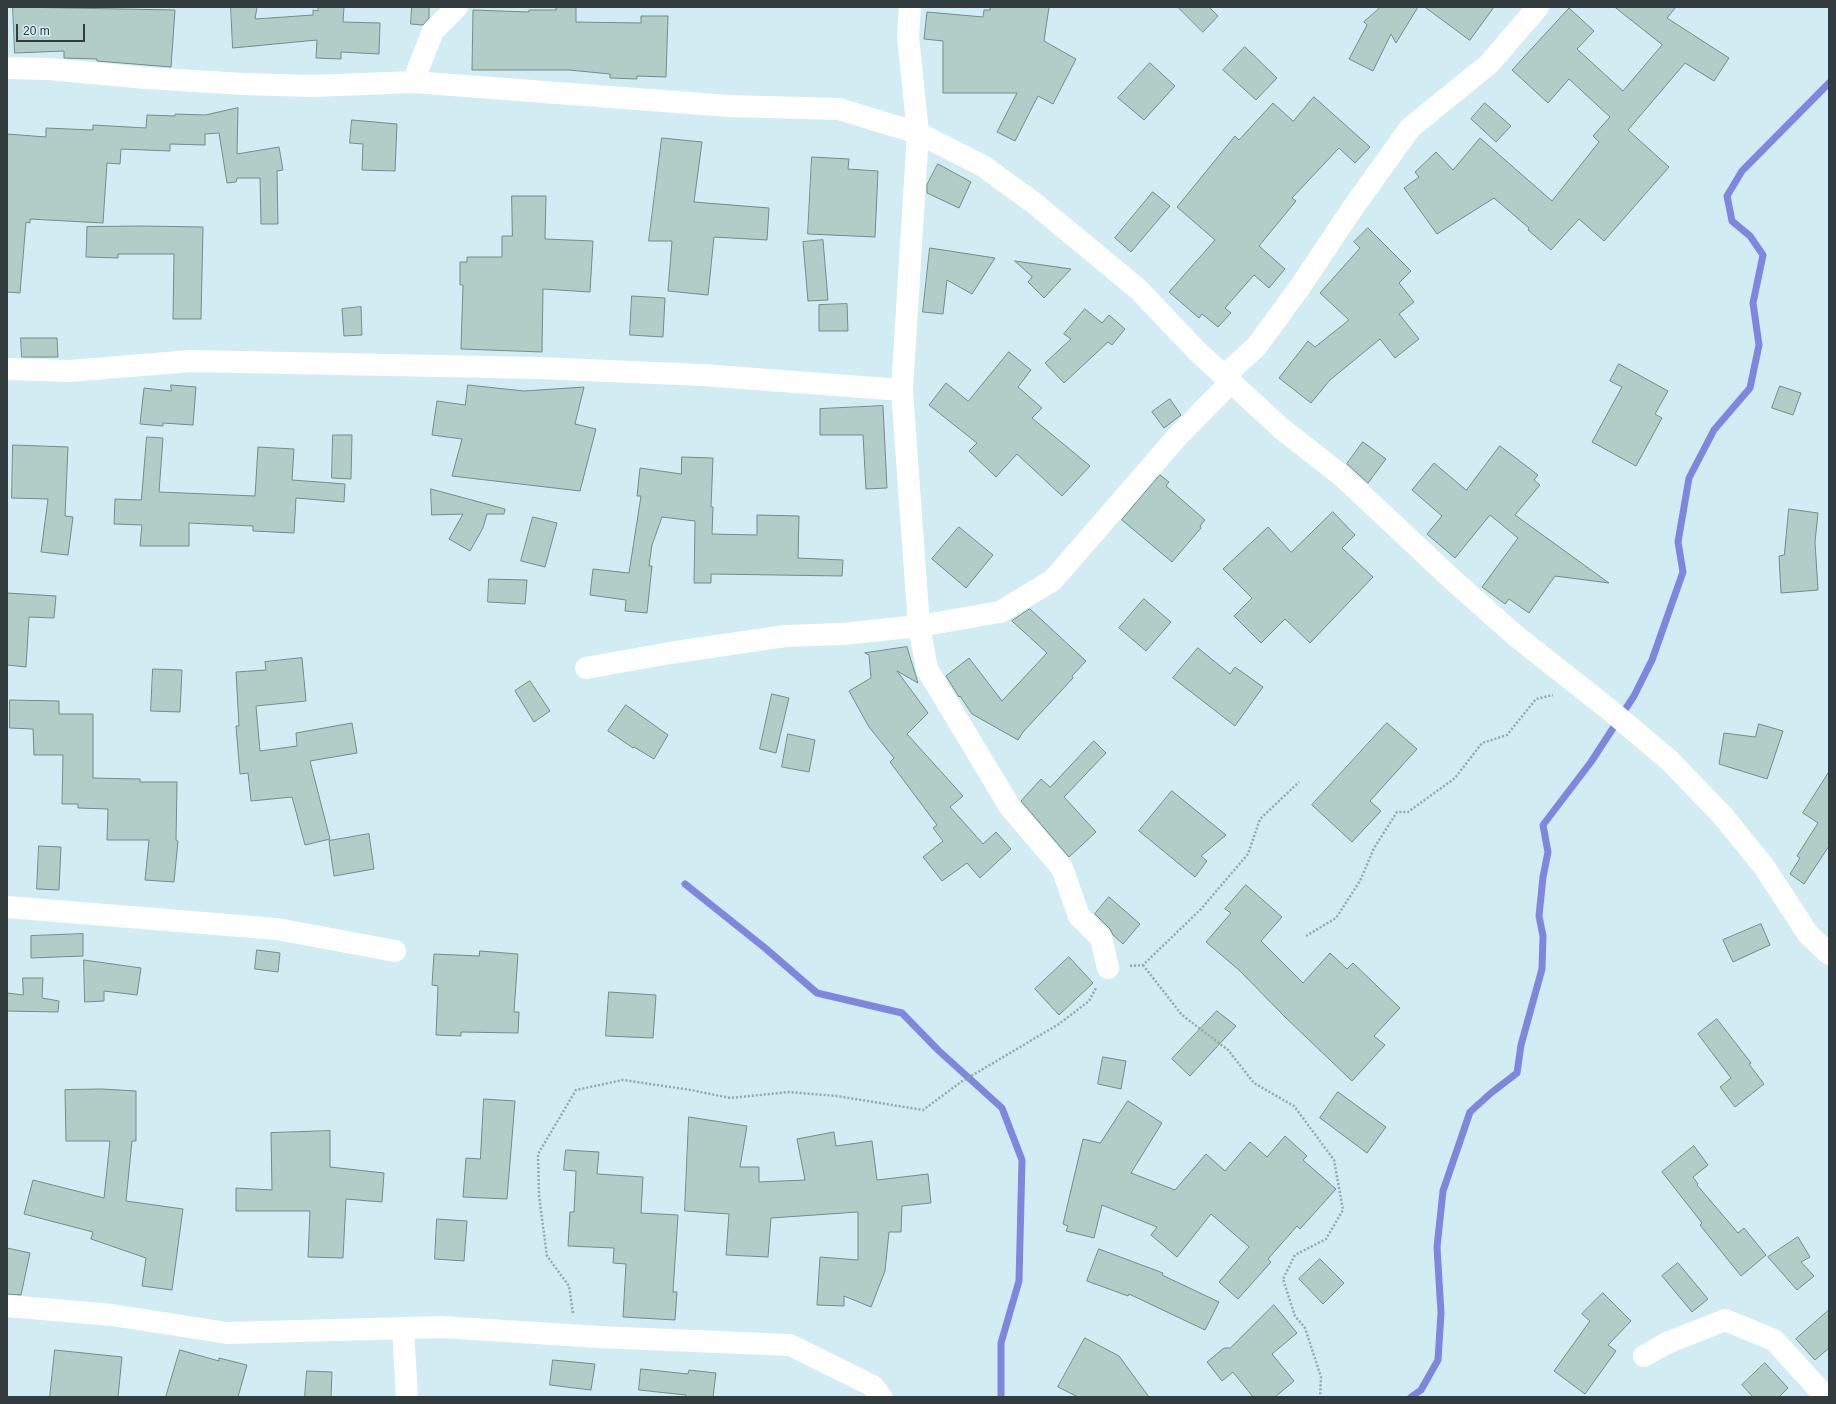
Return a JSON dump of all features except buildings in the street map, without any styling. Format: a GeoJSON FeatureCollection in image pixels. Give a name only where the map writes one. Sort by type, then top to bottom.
{"type":"FeatureCollection","features":[{"type":"Feature","properties":{"kind":"street"},"geometry":{"type":"LineString","coordinates":[[413,82],[433,31],[457,7]]}},
{"type":"Feature","properties":{"kind":"street"},"geometry":{"type":"LineString","coordinates":[[910,7],[908,36],[918,133],[902,390],[919,626],[926,669],[1010,807],[1062,868],[1079,916],[1101,938],[1108,968]]}},
{"type":"Feature","properties":{"kind":"street"},"geometry":{"type":"LineString","coordinates":[[586,668],[785,636],[842,634],[919,626],[1000,612],[1053,580],[1256,347],[1300,287],[1352,209],[1410,128],[1489,64],[1538,7]]}},
{"type":"Feature","properties":{"kind":"street"},"geometry":{"type":"LineString","coordinates":[[7,68],[48,69],[146,78],[274,85],[312,86],[413,82],[729,106],[838,109],[918,133],[983,166],[1034,203],[1138,289],[1197,351],[1282,429],[1342,476],[1455,582],[1516,636],[1618,717],[1670,761],[1724,816],[1765,868],[1808,934],[1829,954]]}},
{"type":"Feature","properties":{"kind":"street"},"geometry":{"type":"LineString","coordinates":[[7,369],[70,371],[191,361],[538,368],[702,375],[902,390]]}},
{"type":"Feature","properties":{"kind":"street"},"geometry":{"type":"LineString","coordinates":[[7,907],[277,929],[395,951]]}},
{"type":"Feature","properties":{"kind":"street"},"geometry":{"type":"LineString","coordinates":[[7,1306],[112,1315],[227,1333],[442,1327],[577,1336],[790,1345],[873,1386],[881,1397]]}},
{"type":"Feature","properties":{"kind":"street"},"geometry":{"type":"LineString","coordinates":[[1644,1356],[1667,1343],[1725,1320],[1774,1340],[1826,1397]]}},
{"type":"Feature","properties":{"kind":"street"},"geometry":{"type":"LineString","coordinates":[[403,1328],[407,1397]]}},
{"type":"Feature","properties":{"kind":"path"},"geometry":{"type":"LineString","coordinates":[[1306,936],[1336,918],[1360,881],[1374,848],[1397,812],[1408,812],[1455,778],[1482,743],[1507,735],[1536,699],[1580,687]]}},
{"type":"Feature","properties":{"kind":"path"},"geometry":{"type":"LineString","coordinates":[[577,1336],[569,1286],[547,1256],[539,1196],[538,1154],[576,1090],[623,1080],[691,1090],[730,1098],[789,1092],[837,1096],[923,1110],[961,1082],[1059,1024],[1089,1000],[1108,968],[1142,965],[1201,909],[1248,854],[1260,819],[1299,782]]}},
{"type":"Feature","properties":{"kind":"path"},"geometry":{"type":"LineString","coordinates":[[1142,965],[1182,1015],[1228,1050],[1254,1082],[1294,1106],[1334,1160],[1343,1210],[1326,1239],[1295,1255],[1283,1279],[1295,1316],[1305,1328],[1321,1377],[1320,1397]]}},
{"type":"Feature","properties":{"kind":"waterway"},"geometry":{"type":"LineString","coordinates":[[1411,1397],[1421,1390],[1438,1360],[1441,1313],[1437,1247],[1443,1191],[1470,1112],[1491,1093],[1517,1073],[1521,1045],[1542,969],[1543,936],[1539,916],[1543,877],[1548,852],[1543,825],[1591,762],[1634,696],[1652,660],[1683,572],[1678,542],[1689,478],[1714,430],[1750,388],[1759,345],[1753,303],[1763,255],[1750,236],[1732,221],[1727,196],[1742,171],[1829,83]]}},
{"type":"Feature","properties":{"kind":"waterway"},"geometry":{"type":"LineString","coordinates":[[685,884],[765,948],[817,993],[902,1013],[938,1050],[1002,1108],[1022,1160],[1019,1281],[1001,1343],[1001,1397]]}}]}
